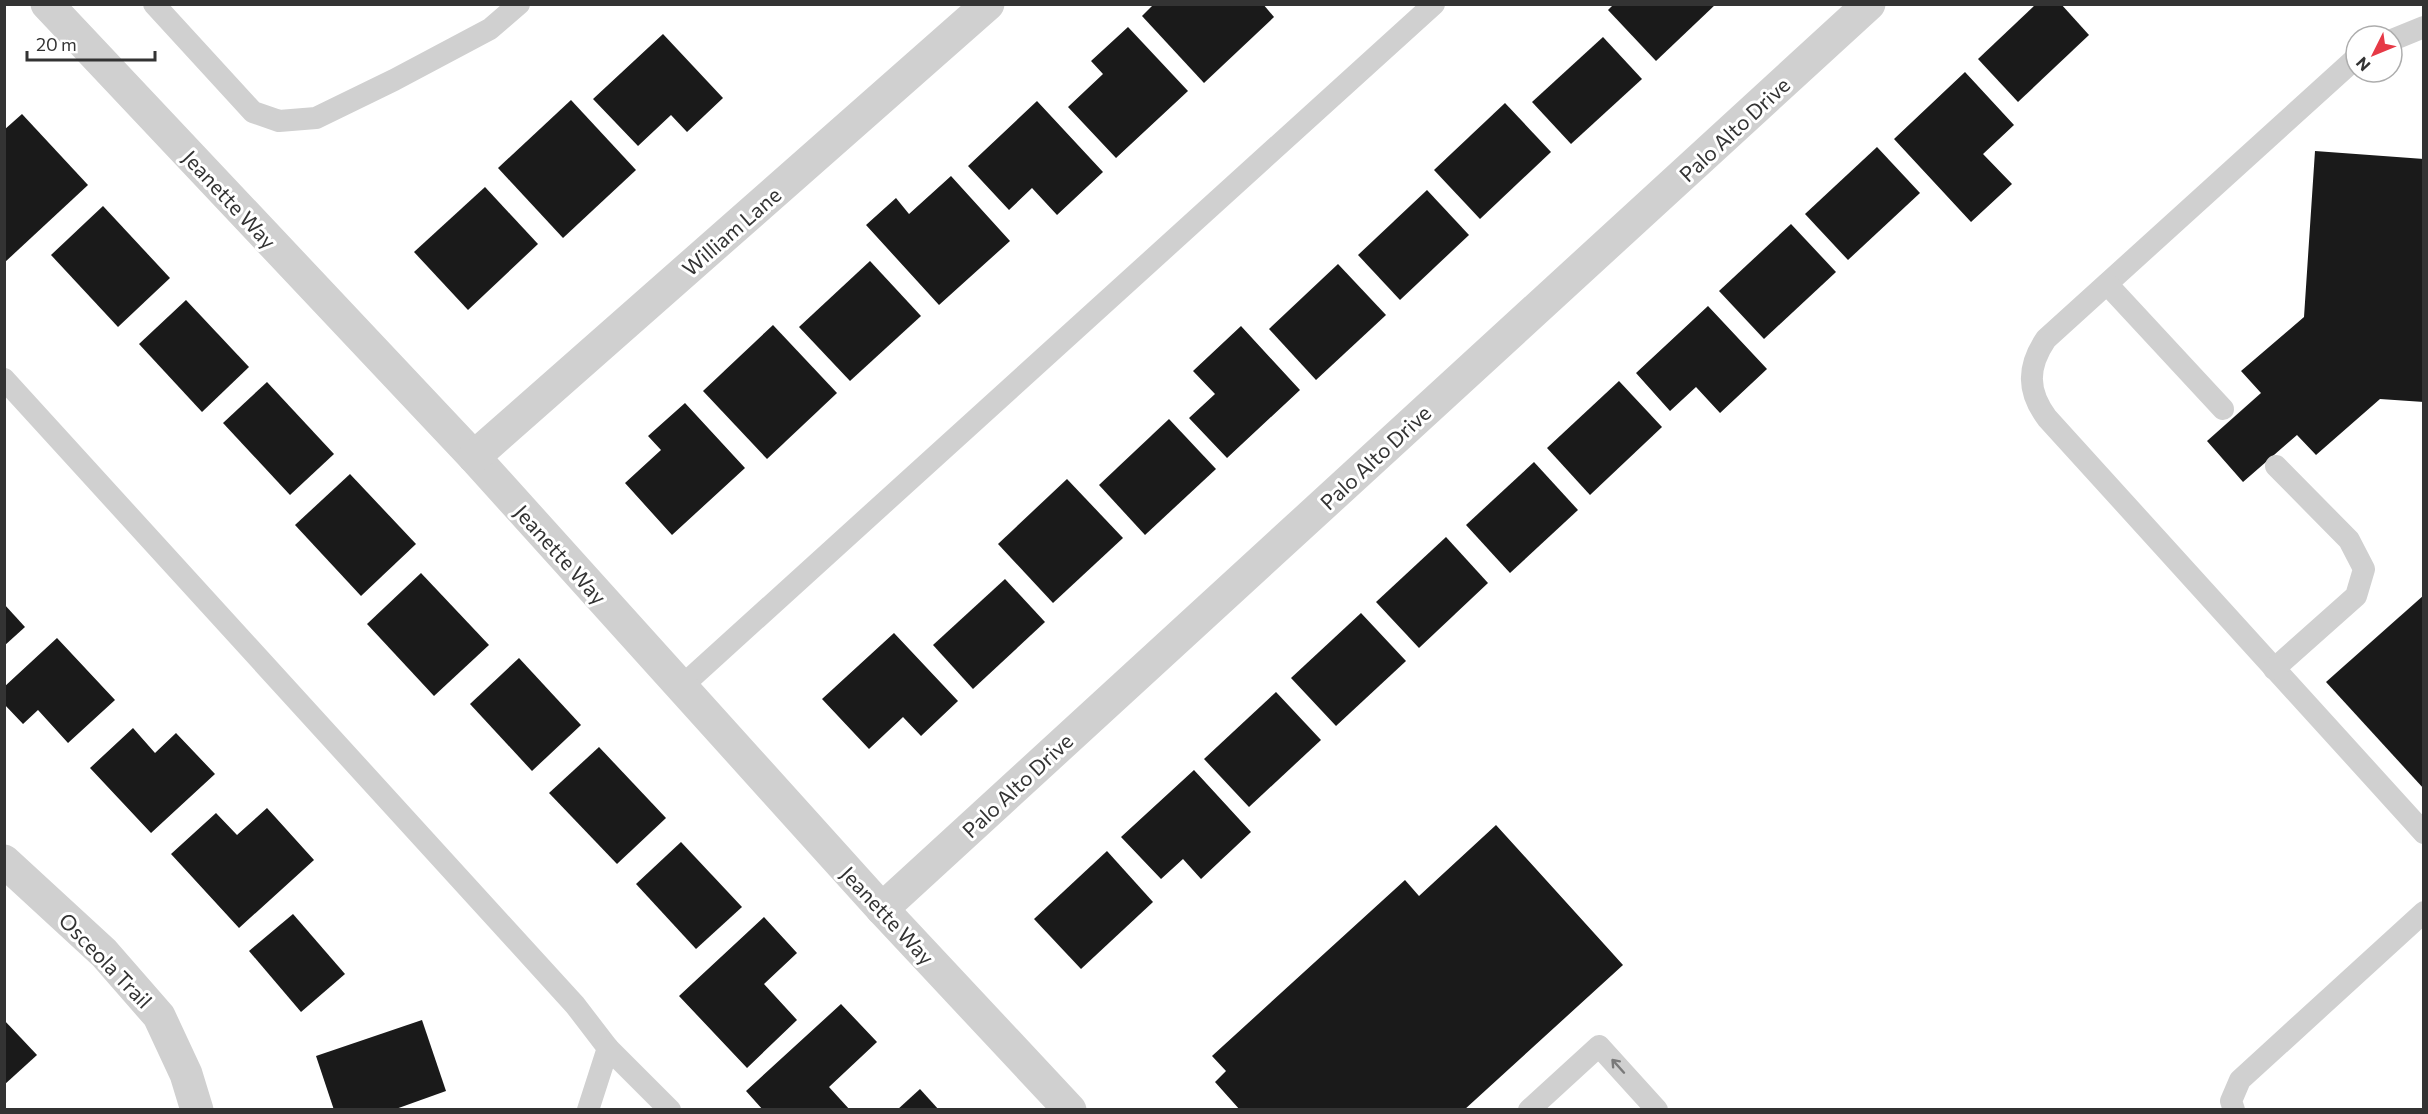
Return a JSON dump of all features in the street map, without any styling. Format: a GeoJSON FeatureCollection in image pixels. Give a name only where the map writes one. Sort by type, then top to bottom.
{"type":"FeatureCollection","features":[{"type":"Feature","properties":{"kind":"street","name":"Jeanette Way"},"geometry":{"type":"LineString","coordinates":[[47,4],[474,458],[882,909],[1070,1110]]}},
{"type":"Feature","properties":{"kind":"street","name":"William Lane"},"geometry":{"type":"LineString","coordinates":[[474,458],[988,4]]}},
{"type":"Feature","properties":{"kind":"street","name":"Palo Alto Drive"},"geometry":{"type":"LineString","coordinates":[[882,909],[1869,4]]}},
{"type":"Feature","properties":{"kind":"street","name":"Osceola Trail"},"geometry":{"type":"LineString","coordinates":[[4,861],[104,953],[159,1016],[186,1074],[197,1110]]}},
{"type":"Feature","properties":{"kind":"lane"},"geometry":{"type":"LineString","coordinates":[[154,4],[253,112],[279,121],[316,118],[384,85],[490,29],[519,4]]}},
{"type":"Feature","properties":{"kind":"lane"},"geometry":{"type":"LineString","coordinates":[[681,687],[1434,4]]}},
{"type":"Feature","properties":{"kind":"lane"},"geometry":{"type":"LineString","coordinates":[[2404,35],[2424,27]]}},
{"type":"Feature","properties":{"kind":"lane"},"geometry":{"type":"LineString","coordinates":[[2344,69],[2046,339],[2036,353],[2031,370],[2031,388],[2036,404],[2424,833]]}},
{"type":"Feature","properties":{"kind":"lane"},"geometry":{"type":"LineString","coordinates":[[2107,284],[2223,409]]}},
{"type":"Feature","properties":{"kind":"lane"},"geometry":{"type":"LineString","coordinates":[[4,379],[575,1005],[608,1048],[670,1110]]}},
{"type":"Feature","properties":{"kind":"lane"},"geometry":{"type":"LineString","coordinates":[[2274,669],[2356,597],[2364,569],[2349,540],[2276,466]]}},
{"type":"Feature","properties":{"kind":"lane"},"geometry":{"type":"LineString","coordinates":[[2234,1110],[2231,1101],[2240,1080],[2424,912]]}},
{"type":"Feature","properties":{"kind":"lane"},"geometry":{"type":"LineString","coordinates":[[1529,1110],[1599,1046],[1657,1110]]}},
{"type":"Feature","properties":{"kind":"lane"},"geometry":{"type":"LineString","coordinates":[[588,1110],[608,1048]]}},
{"type":"Feature","properties":{"kind":"building"},"geometry":{"type":"Polygon","coordinates":[[[1154,4],[1263,4],[1274,17],[1204,83],[1142,16],[1154,4]]]}},
{"type":"Feature","properties":{"kind":"building"},"geometry":{"type":"Polygon","coordinates":[[[1614,4],[1716,4],[1656,61],[1608,10],[1614,4]]]}},
{"type":"Feature","properties":{"kind":"building"},"geometry":{"type":"Polygon","coordinates":[[[2036,4],[2061,4],[2089,35],[2018,102],[1978,59],[2036,4]]]}},
{"type":"Feature","properties":{"kind":"building"},"geometry":{"type":"Polygon","coordinates":[[[1128,27],[1188,91],[1116,158],[1068,107],[1103,74],[1091,61],[1128,27]]]}},
{"type":"Feature","properties":{"kind":"building"},"geometry":{"type":"Polygon","coordinates":[[[663,34],[723,98],[687,132],[671,115],[638,146],[593,99],[663,34]]]}},
{"type":"Feature","properties":{"kind":"building"},"geometry":{"type":"Polygon","coordinates":[[[1603,37],[1642,79],[1571,144],[1532,102],[1603,37]]]}},
{"type":"Feature","properties":{"kind":"building"},"geometry":{"type":"Polygon","coordinates":[[[1965,72],[2014,125],[1983,154],[2012,184],[1971,222],[1894,139],[1965,72]]]}},
{"type":"Feature","properties":{"kind":"building"},"geometry":{"type":"Polygon","coordinates":[[[571,100],[636,170],[563,238],[498,168],[571,100]]]}},
{"type":"Feature","properties":{"kind":"building"},"geometry":{"type":"Polygon","coordinates":[[[1037,101],[1103,172],[1057,215],[1032,188],[1009,210],[968,166],[1037,101]]]}},
{"type":"Feature","properties":{"kind":"building"},"geometry":{"type":"Polygon","coordinates":[[[1505,103],[1551,152],[1480,219],[1434,170],[1505,103]]]}},
{"type":"Feature","properties":{"kind":"building"},"geometry":{"type":"Polygon","coordinates":[[[22,114],[88,185],[4,263],[4,130],[22,114]]]}},
{"type":"Feature","properties":{"kind":"building"},"geometry":{"type":"Polygon","coordinates":[[[1877,147],[1920,193],[1848,260],[1805,214],[1877,147]]]}},
{"type":"Feature","properties":{"kind":"building"},"geometry":{"type":"Polygon","coordinates":[[[2315,151],[2424,159],[2424,402],[2380,399],[2316,455],[2297,435],[2243,482],[2207,441],[2261,393],[2241,371],[2304,317],[2315,151]]]}},
{"type":"Feature","properties":{"kind":"building"},"geometry":{"type":"Polygon","coordinates":[[[951,176],[1010,241],[939,305],[866,225],[896,198],[909,214],[951,176]]]}},
{"type":"Feature","properties":{"kind":"building"},"geometry":{"type":"Polygon","coordinates":[[[485,187],[538,244],[468,310],[414,252],[485,187]]]}},
{"type":"Feature","properties":{"kind":"building"},"geometry":{"type":"Polygon","coordinates":[[[1427,190],[1469,235],[1400,300],[1358,255],[1427,190]]]}},
{"type":"Feature","properties":{"kind":"building"},"geometry":{"type":"Polygon","coordinates":[[[103,206],[170,278],[118,327],[51,255],[103,206]]]}},
{"type":"Feature","properties":{"kind":"building"},"geometry":{"type":"Polygon","coordinates":[[[1791,224],[1836,272],[1764,339],[1719,291],[1791,224]]]}},
{"type":"Feature","properties":{"kind":"building"},"geometry":{"type":"Polygon","coordinates":[[[870,261],[921,316],[850,381],[799,327],[870,261]]]}},
{"type":"Feature","properties":{"kind":"building"},"geometry":{"type":"Polygon","coordinates":[[[1338,264],[1386,315],[1316,380],[1269,329],[1338,264]]]}},
{"type":"Feature","properties":{"kind":"building"},"geometry":{"type":"Polygon","coordinates":[[[186,300],[249,367],[202,412],[139,344],[186,300]]]}},
{"type":"Feature","properties":{"kind":"building"},"geometry":{"type":"Polygon","coordinates":[[[1708,306],[1767,369],[1720,413],[1696,387],[1670,411],[1636,373],[1708,306]]]}},
{"type":"Feature","properties":{"kind":"building"},"geometry":{"type":"Polygon","coordinates":[[[773,325],[837,393],[767,459],[703,391],[773,325]]]}},
{"type":"Feature","properties":{"kind":"building"},"geometry":{"type":"Polygon","coordinates":[[[1241,326],[1300,390],[1227,458],[1189,418],[1215,394],[1193,371],[1241,326]]]}},
{"type":"Feature","properties":{"kind":"building"},"geometry":{"type":"Polygon","coordinates":[[[1619,381],[1662,427],[1590,495],[1547,448],[1619,381]]]}},
{"type":"Feature","properties":{"kind":"building"},"geometry":{"type":"Polygon","coordinates":[[[267,382],[334,454],[290,495],[223,423],[267,382]]]}},
{"type":"Feature","properties":{"kind":"building"},"geometry":{"type":"Polygon","coordinates":[[[685,403],[745,468],[672,535],[625,483],[661,450],[648,436],[685,403]]]}},
{"type":"Feature","properties":{"kind":"building"},"geometry":{"type":"Polygon","coordinates":[[[1169,419],[1216,469],[1145,535],[1099,485],[1169,419]]]}},
{"type":"Feature","properties":{"kind":"building"},"geometry":{"type":"Polygon","coordinates":[[[1534,462],[1578,510],[1510,573],[1466,525],[1534,462]]]}},
{"type":"Feature","properties":{"kind":"building"},"geometry":{"type":"Polygon","coordinates":[[[350,474],[416,544],[361,596],[295,525],[350,474]]]}},
{"type":"Feature","properties":{"kind":"building"},"geometry":{"type":"Polygon","coordinates":[[[1067,479],[1123,538],[1053,603],[998,544],[1067,479]]]}},
{"type":"Feature","properties":{"kind":"building"},"geometry":{"type":"Polygon","coordinates":[[[1446,537],[1488,583],[1419,648],[1376,602],[1446,537]]]}},
{"type":"Feature","properties":{"kind":"building"},"geometry":{"type":"Polygon","coordinates":[[[421,573],[489,645],[434,696],[367,624],[421,573]]]}},
{"type":"Feature","properties":{"kind":"building"},"geometry":{"type":"Polygon","coordinates":[[[1005,579],[1045,622],[973,689],[933,645],[1005,579]]]}},
{"type":"Feature","properties":{"kind":"building"},"geometry":{"type":"Polygon","coordinates":[[[2424,595],[2424,789],[2326,682],[2424,595]]]}},
{"type":"Feature","properties":{"kind":"building"},"geometry":{"type":"Polygon","coordinates":[[[4,604],[25,627],[4,646],[4,604]]]}},
{"type":"Feature","properties":{"kind":"building"},"geometry":{"type":"Polygon","coordinates":[[[1361,613],[1406,661],[1336,726],[1291,678],[1361,613]]]}},
{"type":"Feature","properties":{"kind":"building"},"geometry":{"type":"Polygon","coordinates":[[[894,633],[958,701],[921,736],[903,717],[869,749],[822,699],[894,633]]]}},
{"type":"Feature","properties":{"kind":"building"},"geometry":{"type":"Polygon","coordinates":[[[57,638],[115,700],[68,743],[38,710],[23,724],[4,704],[4,687],[57,638]]]}},
{"type":"Feature","properties":{"kind":"building"},"geometry":{"type":"Polygon","coordinates":[[[519,658],[581,725],[532,771],[470,704],[519,658]]]}},
{"type":"Feature","properties":{"kind":"building"},"geometry":{"type":"Polygon","coordinates":[[[1276,692],[1321,740],[1249,807],[1204,759],[1276,692]]]}},
{"type":"Feature","properties":{"kind":"building"},"geometry":{"type":"Polygon","coordinates":[[[133,728],[155,753],[176,733],[215,774],[151,833],[90,768],[133,728]]]}},
{"type":"Feature","properties":{"kind":"building"},"geometry":{"type":"Polygon","coordinates":[[[599,747],[666,818],[617,864],[549,793],[599,747]]]}},
{"type":"Feature","properties":{"kind":"building"},"geometry":{"type":"Polygon","coordinates":[[[1194,770],[1251,832],[1201,879],[1183,859],[1161,879],[1121,837],[1194,770]]]}},
{"type":"Feature","properties":{"kind":"building"},"geometry":{"type":"Polygon","coordinates":[[[267,808],[314,860],[239,928],[171,854],[216,813],[237,835],[267,808]]]}},
{"type":"Feature","properties":{"kind":"building"},"geometry":{"type":"Polygon","coordinates":[[[1496,825],[1623,965],[1464,1110],[1240,1110],[1215,1082],[1226,1071],[1212,1056],[1405,880],[1419,896],[1496,825]]]}},
{"type":"Feature","properties":{"kind":"building"},"geometry":{"type":"Polygon","coordinates":[[[681,842],[742,907],[696,949],[636,884],[681,842]]]}},
{"type":"Feature","properties":{"kind":"building"},"geometry":{"type":"Polygon","coordinates":[[[1107,851],[1153,902],[1081,969],[1034,919],[1107,851]]]}},
{"type":"Feature","properties":{"kind":"building"},"geometry":{"type":"Polygon","coordinates":[[[293,914],[345,974],[301,1012],[249,951],[293,914]]]}},
{"type":"Feature","properties":{"kind":"building"},"geometry":{"type":"Polygon","coordinates":[[[764,917],[797,953],[764,984],[797,1020],[747,1068],[679,996],[764,917]]]}},
{"type":"Feature","properties":{"kind":"building"},"geometry":{"type":"Polygon","coordinates":[[[841,1004],[877,1042],[829,1087],[850,1110],[763,1110],[746,1091],[841,1004]]]}},
{"type":"Feature","properties":{"kind":"building"},"geometry":{"type":"Polygon","coordinates":[[[4,1020],[37,1055],[4,1085],[4,1020]]]}},
{"type":"Feature","properties":{"kind":"building"},"geometry":{"type":"Polygon","coordinates":[[[422,1020],[446,1091],[393,1110],[334,1110],[316,1056],[422,1020]]]}},
{"type":"Feature","properties":{"kind":"building"},"geometry":{"type":"Polygon","coordinates":[[[920,1089],[939,1110],[897,1110],[920,1089]]]}}]}
